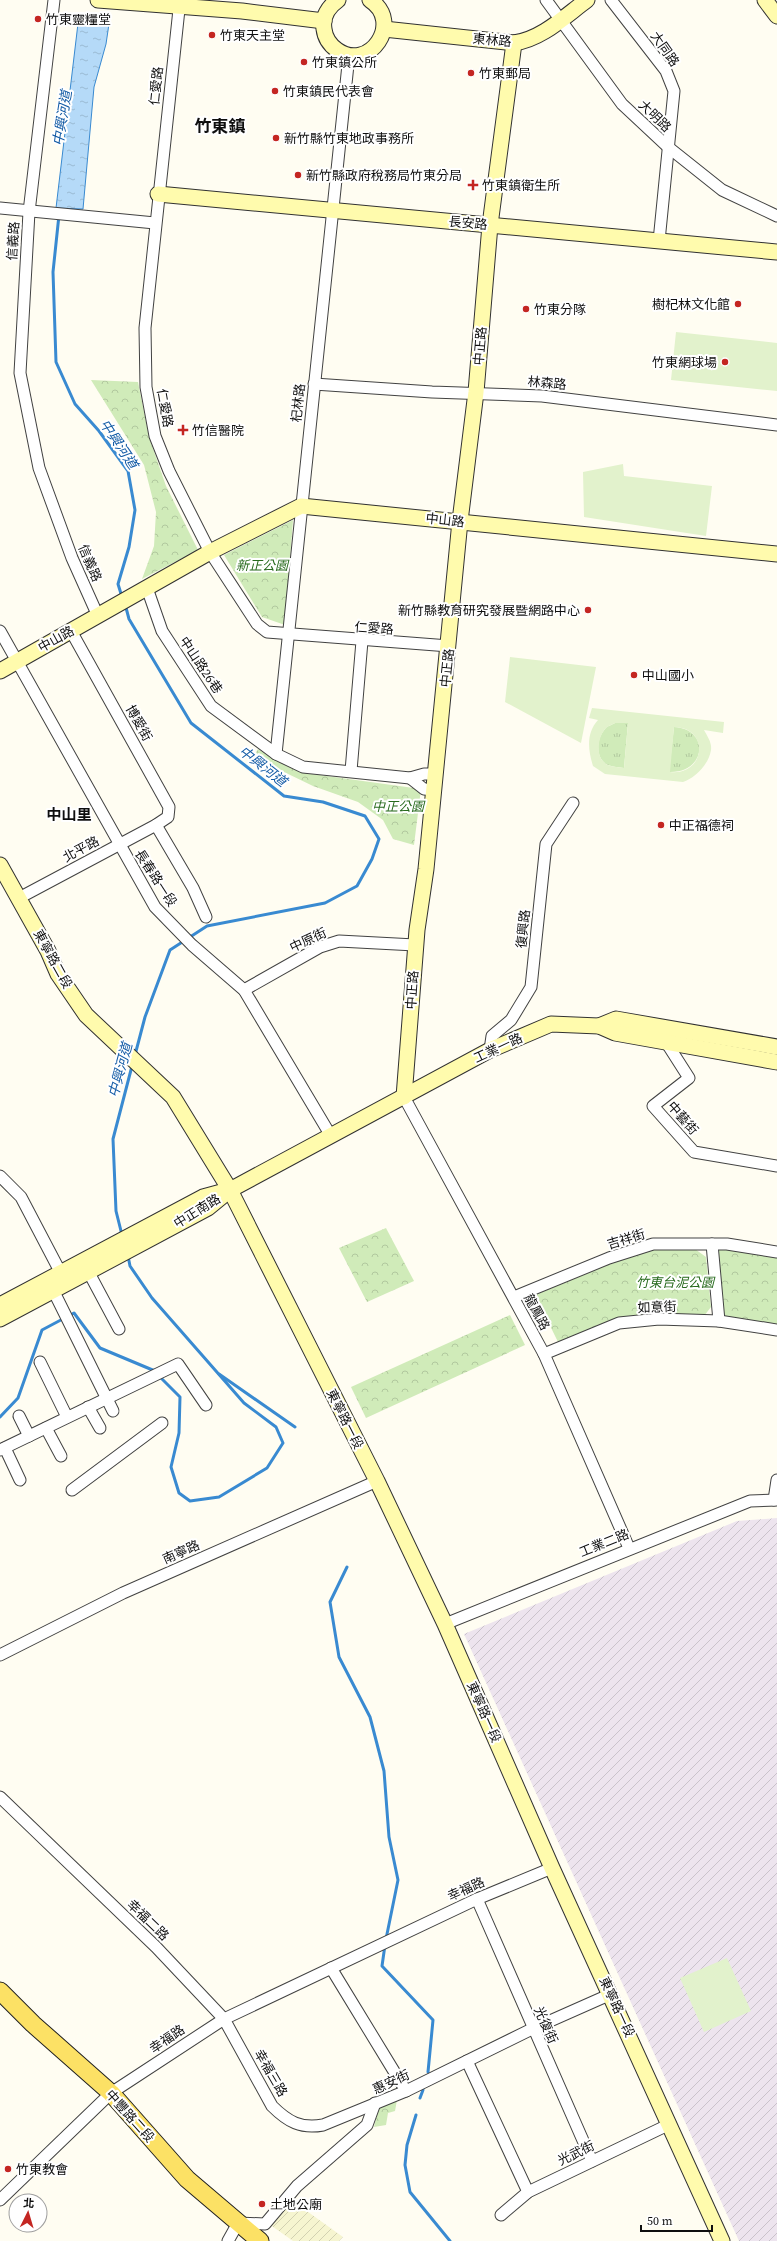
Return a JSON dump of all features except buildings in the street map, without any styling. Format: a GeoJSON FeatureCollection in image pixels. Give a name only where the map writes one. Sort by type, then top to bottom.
{"type":"FeatureCollection","features":[{"type":"Feature","properties":{"kind":"main road","name":"中豐路二段"},"geometry":{"type":"LineString","coordinates":[[0,1991],[33,2024],[111,2093],[187,2179],[238,2224],[260,2241]]}},
{"type":"Feature","properties":{"kind":"street","name":"信義路"},"geometry":{"type":"LineString","coordinates":[[54,0],[30,212],[20,373],[39,468],[72,558],[98,616]]}},
{"type":"Feature","properties":{"kind":"street"},"geometry":{"type":"LineString","coordinates":[[338,0],[327,12],[324,21],[327,39],[336,50],[349,55],[359,55],[372,49],[382,38],[384,19],[381,10],[370,0]]}},
{"type":"Feature","properties":{"kind":"street","name":"大明路"},"geometry":{"type":"LineString","coordinates":[[546,0],[622,104],[668,148],[722,190],[777,216]]}},
{"type":"Feature","properties":{"kind":"street","name":"東林路"},"geometry":{"type":"LineString","coordinates":[[384,29],[514,43],[527,41],[560,20],[587,0]]}},
{"type":"Feature","properties":{"kind":"street","name":"大同路"},"geometry":{"type":"LineString","coordinates":[[611,0],[666,71],[674,91],[659,241]]}},
{"type":"Feature","properties":{"kind":"street"},"geometry":{"type":"LineString","coordinates":[[765,0],[777,16]]}},
{"type":"Feature","properties":{"kind":"street"},"geometry":{"type":"LineString","coordinates":[[104,1],[180,3],[324,21]]}},
{"type":"Feature","properties":{"kind":"street","name":"仁愛路"},"geometry":{"type":"LineString","coordinates":[[180,3],[158,194],[145,328],[146,387],[155,436],[169,471],[210,552],[257,624],[267,632],[362,641],[449,646]]}},
{"type":"Feature","properties":{"kind":"street","name":"中正路"},"geometry":{"type":"LineString","coordinates":[[404,1097],[415,944],[434,790],[460,522],[476,392],[490,225],[514,43]]}},
{"type":"Feature","properties":{"kind":"street","name":"杞林路"},"geometry":{"type":"LineString","coordinates":[[276,754],[349,55]]}},
{"type":"Feature","properties":{"kind":"street","name":"長安路"},"geometry":{"type":"LineString","coordinates":[[158,194],[777,252]]}},
{"type":"Feature","properties":{"kind":"street"},"geometry":{"type":"LineString","coordinates":[[0,208],[82,218],[155,223]]}},
{"type":"Feature","properties":{"kind":"street","name":"林森路"},"geometry":{"type":"LineString","coordinates":[[314,384],[432,392],[476,392],[596,402],[777,425]]}},
{"type":"Feature","properties":{"kind":"street"},"geometry":{"type":"LineString","coordinates":[[141,591],[210,552],[301,506]]}},
{"type":"Feature","properties":{"kind":"street","name":"中山路"},"geometry":{"type":"LineString","coordinates":[[301,506],[777,554]]}},
{"type":"Feature","properties":{"kind":"street","name":"中山路"},"geometry":{"type":"LineString","coordinates":[[0,671],[141,591]]}},
{"type":"Feature","properties":{"kind":"street","name":"中山路26巷"},"geometry":{"type":"LineString","coordinates":[[141,591],[162,631],[211,706],[276,754],[303,767],[410,778]]}},
{"type":"Feature","properties":{"kind":"street","name":"博愛街"},"geometry":{"type":"LineString","coordinates":[[72,630],[169,807],[168,817],[156,825]]}},
{"type":"Feature","properties":{"kind":"street","name":"長春路一段"},"geometry":{"type":"LineString","coordinates":[[0,632],[155,907],[178,932],[244,990],[331,1136]]}},
{"type":"Feature","properties":{"kind":"street"},"geometry":{"type":"LineString","coordinates":[[351,772],[362,641]]}},
{"type":"Feature","properties":{"kind":"street"},"geometry":{"type":"LineString","coordinates":[[410,778],[424,774],[435,774]]}},
{"type":"Feature","properties":{"kind":"street"},"geometry":{"type":"LineString","coordinates":[[410,778],[424,789],[434,790]]}},
{"type":"Feature","properties":{"kind":"street","name":"復興路"},"geometry":{"type":"LineString","coordinates":[[490,1050],[492,1036],[511,1020],[531,987],[546,844],[572,803]]}},
{"type":"Feature","properties":{"kind":"street"},"geometry":{"type":"LineString","coordinates":[[156,825],[193,888],[206,916]]}},
{"type":"Feature","properties":{"kind":"street","name":"北平路"},"geometry":{"type":"LineString","coordinates":[[19,898],[156,825]]}},
{"type":"Feature","properties":{"kind":"street","name":"東寧路二段"},"geometry":{"type":"LineString","coordinates":[[0,865],[19,898],[58,974],[86,1015],[173,1097],[230,1190]]}},
{"type":"Feature","properties":{"kind":"street","name":"中原街"},"geometry":{"type":"LineString","coordinates":[[244,990],[320,947],[339,941],[415,944]]}},
{"type":"Feature","properties":{"kind":"street","name":"工業一路"},"geometry":{"type":"LineString","coordinates":[[599,1026],[616,1019],[777,1046]]}},
{"type":"Feature","properties":{"kind":"street","name":"工業一路"},"geometry":{"type":"LineString","coordinates":[[404,1097],[490,1050],[552,1024],[599,1026],[615,1033],[777,1062]]}},
{"type":"Feature","properties":{"kind":"street","name":"中藝街"},"geometry":{"type":"LineString","coordinates":[[666,1042],[689,1078],[653,1106],[694,1152],[777,1166]]}},
{"type":"Feature","properties":{"kind":"street"},"geometry":{"type":"LineString","coordinates":[[230,1190],[404,1097]]}},
{"type":"Feature","properties":{"kind":"street","name":"龍鳳路"},"geometry":{"type":"LineString","coordinates":[[404,1097],[544,1354],[629,1548]]}},
{"type":"Feature","properties":{"kind":"street"},"geometry":{"type":"LineString","coordinates":[[0,1176],[21,1197],[60,1282],[64,1312],[113,1411]]}},
{"type":"Feature","properties":{"kind":"street","name":"中正南路"},"geometry":{"type":"LineString","coordinates":[[0,1319],[203,1197],[230,1190]]}},
{"type":"Feature","properties":{"kind":"street","name":"東寧路一段"},"geometry":{"type":"LineString","coordinates":[[230,1190],[376,1481],[445,1624],[552,1868],[611,1994],[722,2241]]}},
{"type":"Feature","properties":{"kind":"street","name":"中正南路"},"geometry":{"type":"LineString","coordinates":[[0,1305],[88,1271],[125,1244]]}},
{"type":"Feature","properties":{"kind":"street","name":"吉祥街"},"geometry":{"type":"LineString","coordinates":[[514,1297],[609,1258],[653,1244],[727,1244],[777,1252]]}},
{"type":"Feature","properties":{"kind":"street"},"geometry":{"type":"LineString","coordinates":[[712,1244],[719,1321]]}},
{"type":"Feature","properties":{"kind":"street"},"geometry":{"type":"LineString","coordinates":[[88,1271],[119,1329]]}},
{"type":"Feature","properties":{"kind":"street","name":"如意街"},"geometry":{"type":"LineString","coordinates":[[544,1354],[619,1323],[659,1319],[719,1321],[777,1330]]}},
{"type":"Feature","properties":{"kind":"street"},"geometry":{"type":"LineString","coordinates":[[40,1362],[67,1417]]}},
{"type":"Feature","properties":{"kind":"street"},"geometry":{"type":"LineString","coordinates":[[20,1480],[2,1449],[178,1364],[206,1405]]}},
{"type":"Feature","properties":{"kind":"street"},"geometry":{"type":"LineString","coordinates":[[88,1407],[100,1428]]}},
{"type":"Feature","properties":{"kind":"street"},"geometry":{"type":"LineString","coordinates":[[19,1416],[29,1436]]}},
{"type":"Feature","properties":{"kind":"street"},"geometry":{"type":"LineString","coordinates":[[72,1490],[162,1424]]}},
{"type":"Feature","properties":{"kind":"street"},"geometry":{"type":"LineString","coordinates":[[46,1428],[61,1456]]}},
{"type":"Feature","properties":{"kind":"street"},"geometry":{"type":"LineString","coordinates":[[775,1500],[777,1480]]}},
{"type":"Feature","properties":{"kind":"street","name":"南寧路"},"geometry":{"type":"LineString","coordinates":[[0,1656],[130,1590],[376,1481]]}},
{"type":"Feature","properties":{"kind":"street","name":"工業二路"},"geometry":{"type":"LineString","coordinates":[[445,1624],[629,1548],[750,1501],[775,1500]]}},
{"type":"Feature","properties":{"kind":"street","name":"幸福二路"},"geometry":{"type":"LineString","coordinates":[[0,1797],[156,1947],[224,2019]]}},
{"type":"Feature","properties":{"kind":"street","name":"幸福路"},"geometry":{"type":"LineString","coordinates":[[0,2200],[111,2093],[224,2019],[477,1899],[552,1868]]}},
{"type":"Feature","properties":{"kind":"street","name":"光復街"},"geometry":{"type":"LineString","coordinates":[[477,1899],[532,2029],[592,2161]]}},
{"type":"Feature","properties":{"kind":"street"},"geometry":{"type":"LineString","coordinates":[[331,1968],[406,2091]]}},
{"type":"Feature","properties":{"kind":"street","name":"惠安街"},"geometry":{"type":"LineString","coordinates":[[238,2224],[265,2224],[296,2186],[367,2124],[375,2103],[406,2091],[532,2029],[611,1994]]}},
{"type":"Feature","properties":{"kind":"street","name":"幸福三路"},"geometry":{"type":"LineString","coordinates":[[224,2019],[272,2106],[284,2118],[298,2125],[310,2127],[323,2125],[375,2103]]}},
{"type":"Feature","properties":{"kind":"street"},"geometry":{"type":"LineString","coordinates":[[467,2061],[528,2192]]}},
{"type":"Feature","properties":{"kind":"street","name":"光武街"},"geometry":{"type":"LineString","coordinates":[[501,2215],[528,2192],[670,2124]]}},
{"type":"Feature","properties":{"kind":"street"},"geometry":{"type":"LineString","coordinates":[[228,2241],[238,2224]]}},
{"type":"Feature","properties":{"kind":"shaded area"},"geometry":{"type":"Polygon","coordinates":[[[777,1518],[777,2241],[739,2241],[464,1634],[737,1521],[777,1518]]]}},
{"type":"Feature","properties":{"kind":"green space","name":"竹東網球場"},"geometry":{"type":"Polygon","coordinates":[[[676,332],[777,343],[777,391],[671,380],[676,332]]]}},
{"type":"Feature","properties":{"kind":"green space"},"geometry":{"type":"Polygon","coordinates":[[[91,380],[138,382],[149,437],[166,486],[198,550],[142,579],[154,546],[156,512],[144,465],[91,380]]]}},
{"type":"Feature","properties":{"kind":"green space"},"geometry":{"type":"Polygon","coordinates":[[[623,464],[624,476],[712,486],[706,536],[584,517],[583,472],[623,464]]]}},
{"type":"Feature","properties":{"kind":"green space","name":"新正公園"},"geometry":{"type":"Polygon","coordinates":[[[293,520],[285,625],[262,617],[224,555],[293,520]]]}},
{"type":"Feature","properties":{"kind":"green space"},"geometry":{"type":"Polygon","coordinates":[[[510,657],[596,667],[581,743],[505,702],[510,657]]]}},
{"type":"Feature","properties":{"kind":"green space"},"geometry":{"type":"Polygon","coordinates":[[[592,708],[724,722],[723,733],[704,730],[711,744],[710,755],[697,774],[683,782],[605,774],[593,766],[589,742],[591,730],[598,720],[589,718],[592,708]],[[615,723],[607,727],[602,733],[599,743],[599,754],[608,765],[624,768],[628,723],[615,723]],[[674,727],[670,772],[682,771],[691,767],[696,760],[699,751],[698,743],[694,735],[686,729],[674,727]]]}},
{"type":"Feature","properties":{"kind":"green space"},"geometry":{"type":"Polygon","coordinates":[[[615,723],[628,723],[624,768],[608,765],[599,754],[598,748],[602,733],[607,727],[615,723]]]}},
{"type":"Feature","properties":{"kind":"green space"},"geometry":{"type":"Polygon","coordinates":[[[674,727],[686,730],[694,735],[698,742],[699,751],[697,759],[691,766],[682,770],[669,772],[674,727]]]}},
{"type":"Feature","properties":{"kind":"green space","name":"中正公園"},"geometry":{"type":"Polygon","coordinates":[[[258,749],[277,761],[305,773],[421,789],[414,845],[393,839],[383,820],[358,802],[313,786],[253,757],[258,749]]]}},
{"type":"Feature","properties":{"kind":"green space"},"geometry":{"type":"Polygon","coordinates":[[[386,1228],[414,1281],[367,1302],[339,1248],[386,1228]]]}},
{"type":"Feature","properties":{"kind":"green space"},"geometry":{"type":"Polygon","coordinates":[[[716,1247],[777,1256],[777,1327],[724,1318],[716,1247]]]}},
{"type":"Feature","properties":{"kind":"green space","name":"竹東台泥公園"},"geometry":{"type":"Polygon","coordinates":[[[695,1249],[706,1257],[711,1307],[704,1316],[616,1319],[558,1342],[535,1295],[615,1262],[654,1250],[695,1249]]]}},
{"type":"Feature","properties":{"kind":"green space"},"geometry":{"type":"Polygon","coordinates":[[[510,1315],[525,1345],[366,1418],[351,1387],[510,1315]]]}},
{"type":"Feature","properties":{"kind":"green space"},"geometry":{"type":"Polygon","coordinates":[[[727,1958],[751,2011],[704,2032],[680,1978],[727,1958]]]}},
{"type":"Feature","properties":{"kind":"green space"},"geometry":{"type":"Polygon","coordinates":[[[397,2100],[395,2111],[388,2113],[386,2125],[374,2127],[379,2107],[397,2100]]]}},
{"type":"Feature","properties":{"kind":"green space"},"geometry":{"type":"Polygon","coordinates":[[[290,2199],[343,2237],[339,2241],[293,2241],[269,2224],[290,2199]]]}},
{"type":"Feature","properties":{"kind":"water"},"geometry":{"type":"Polygon","coordinates":[[[79,15],[110,17],[106,44],[94,87],[83,209],[56,208],[79,15]]]}},
{"type":"Feature","properties":{"kind":"waterway","name":"中興河道"},"geometry":{"type":"LineString","coordinates":[[59,215],[53,272],[56,362],[75,404],[99,431],[128,471],[135,510],[129,547],[118,584],[122,597]]}},
{"type":"Feature","properties":{"kind":"waterway","name":"中興河道"},"geometry":{"type":"LineString","coordinates":[[125,604],[129,619],[191,723],[284,796],[323,802],[365,816],[379,839],[372,859],[357,886],[325,903],[207,926],[170,950],[145,1017],[135,1055]]}},
{"type":"Feature","properties":{"kind":"waterway","name":"中興河道"},"geometry":{"type":"LineString","coordinates":[[122,1235],[116,1211],[113,1139],[132,1066]]}},
{"type":"Feature","properties":{"kind":"waterway"},"geometry":{"type":"LineString","coordinates":[[128,1256],[130,1266],[152,1298],[244,1403],[276,1427],[283,1443],[267,1468],[219,1497],[190,1501],[179,1493],[171,1467],[179,1433],[180,1397],[159,1376]]}},
{"type":"Feature","properties":{"kind":"waterway"},"geometry":{"type":"LineString","coordinates":[[0,1417],[18,1398],[42,1330],[74,1313],[100,1348],[155,1371]]}},
{"type":"Feature","properties":{"kind":"waterway"},"geometry":{"type":"LineString","coordinates":[[219,1374],[295,1427]]}},
{"type":"Feature","properties":{"kind":"waterway"},"geometry":{"type":"LineString","coordinates":[[347,1567],[330,1602],[339,1657],[370,1717],[384,1771],[389,1837],[398,1880],[386,1939]]}},
{"type":"Feature","properties":{"kind":"waterway"},"geometry":{"type":"LineString","coordinates":[[385,1945],[382,1966],[433,2020],[428,2072]]}},
{"type":"Feature","properties":{"kind":"waterway"},"geometry":{"type":"LineString","coordinates":[[420,2098],[423,2090]]}},
{"type":"Feature","properties":{"kind":"waterway"},"geometry":{"type":"LineString","coordinates":[[416,2115],[407,2145],[405,2165],[410,2192],[450,2241]]}},
{"type":"Feature","properties":{"kind":"place","name":"竹東靈糧堂"},"geometry":{"type":"Point","coordinates":[38,19]}},
{"type":"Feature","properties":{"kind":"place","name":"竹東天主堂"},"geometry":{"type":"Point","coordinates":[212,35]}},
{"type":"Feature","properties":{"kind":"place","name":"竹東鎮公所"},"geometry":{"type":"Point","coordinates":[304,62]}},
{"type":"Feature","properties":{"kind":"place","name":"竹東郵局"},"geometry":{"type":"Point","coordinates":[471,73]}},
{"type":"Feature","properties":{"kind":"place","name":"竹東鎮民代表會"},"geometry":{"type":"Point","coordinates":[275,91]}},
{"type":"Feature","properties":{"kind":"place","name":"新竹縣竹東地政事務所"},"geometry":{"type":"Point","coordinates":[276,138]}},
{"type":"Feature","properties":{"kind":"place","name":"新竹縣政府稅務局竹東分局"},"geometry":{"type":"Point","coordinates":[298,175]}},
{"type":"Feature","properties":{"kind":"place","name":"竹東鎮衛生所"},"geometry":{"type":"Point","coordinates":[473,185]}},
{"type":"Feature","properties":{"kind":"place","name":"樹杞林文化館"},"geometry":{"type":"Point","coordinates":[738,304]}},
{"type":"Feature","properties":{"kind":"place","name":"竹東分隊"},"geometry":{"type":"Point","coordinates":[526,309]}},
{"type":"Feature","properties":{"kind":"place","name":"竹東網球場"},"geometry":{"type":"Point","coordinates":[725,362]}},
{"type":"Feature","properties":{"kind":"place","name":"竹信醫院"},"geometry":{"type":"Point","coordinates":[183,430]}},
{"type":"Feature","properties":{"kind":"place","name":"新竹縣教育研究發展暨網路中心"},"geometry":{"type":"Point","coordinates":[588,610]}},
{"type":"Feature","properties":{"kind":"place","name":"中山國小"},"geometry":{"type":"Point","coordinates":[634,675]}},
{"type":"Feature","properties":{"kind":"place","name":"中正福德祠"},"geometry":{"type":"Point","coordinates":[661,825]}},
{"type":"Feature","properties":{"kind":"place","name":"竹東教會"},"geometry":{"type":"Point","coordinates":[8,2169]}},
{"type":"Feature","properties":{"kind":"place","name":"土地公廟"},"geometry":{"type":"Point","coordinates":[262,2204]}},
{"type":"Feature","properties":{"kind":"district","name":"竹東鎮"},"geometry":{"type":"Point","coordinates":[220,126]}},
{"type":"Feature","properties":{"kind":"district","name":"中山里"},"geometry":{"type":"Point","coordinates":[69,814]}}]}
